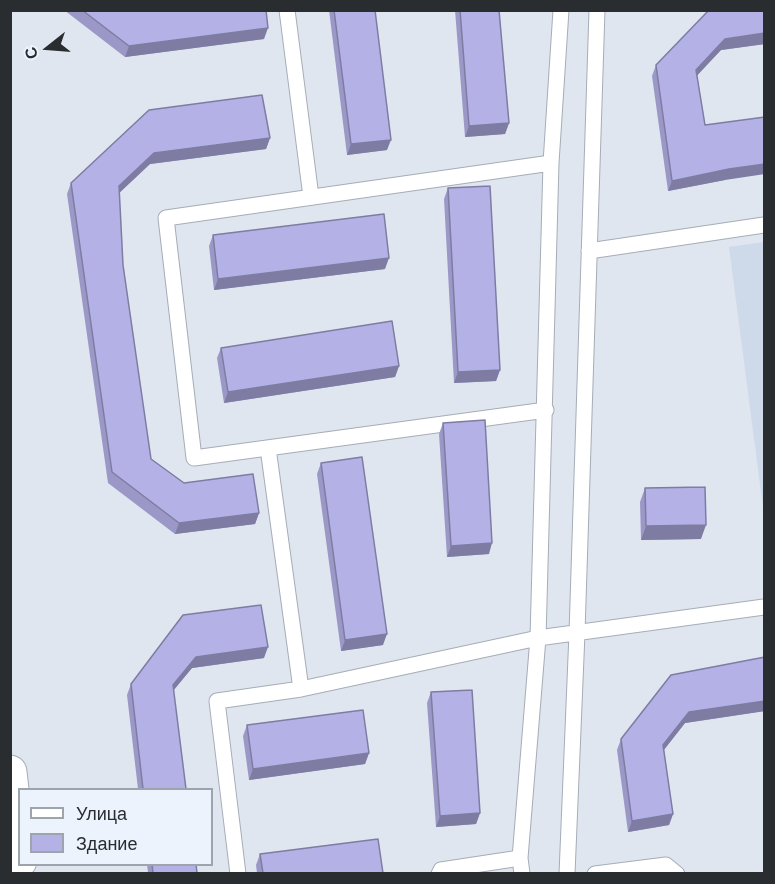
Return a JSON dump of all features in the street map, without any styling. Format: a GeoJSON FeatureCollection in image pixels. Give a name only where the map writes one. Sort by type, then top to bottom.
{"type":"FeatureCollection","features":[{"type":"Feature","properties":{"kind":"street"},"geometry":{"type":"LineString","coordinates":[[10,772],[18,845]]}},
{"type":"Feature","properties":{"kind":"lane"},"geometry":{"type":"LineString","coordinates":[[287,10],[311,197]]}},
{"type":"Feature","properties":{"kind":"lane"},"geometry":{"type":"LineString","coordinates":[[439,873],[441,870],[521,866],[538,638],[551,163],[561,10]]}},
{"type":"Feature","properties":{"kind":"lane"},"geometry":{"type":"LineString","coordinates":[[567,873],[597,10]]}},
{"type":"Feature","properties":{"kind":"lane"},"geometry":{"type":"LineString","coordinates":[[546,410],[194,458],[166,218],[551,163]]}},
{"type":"Feature","properties":{"kind":"lane"},"geometry":{"type":"LineString","coordinates":[[589,251],[765,225]]}},
{"type":"Feature","properties":{"kind":"lane"},"geometry":{"type":"LineString","coordinates":[[268,448],[301,689]]}},
{"type":"Feature","properties":{"kind":"lane"},"geometry":{"type":"LineString","coordinates":[[238,873],[217,701],[301,689],[538,638],[765,607]]}},
{"type":"Feature","properties":{"kind":"lane"},"geometry":{"type":"LineString","coordinates":[[595,873],[666,866],[677,873]]}},
{"type":"Feature","properties":{"kind":"shaded area"},"geometry":{"type":"Polygon","coordinates":[[[764,242],[764,515],[729,247],[764,242]]]}},
{"type":"Feature","properties":{"kind":"building"},"geometry":{"type":"Polygon","coordinates":[[[82,10],[266,10],[268,28],[129,46],[82,10]]]}},
{"type":"Feature","properties":{"kind":"building"},"geometry":{"type":"Polygon","coordinates":[[[334,10],[375,10],[391,140],[351,144],[334,10]]]}},
{"type":"Feature","properties":{"kind":"building"},"geometry":{"type":"Polygon","coordinates":[[[460,10],[499,10],[509,123],[469,126],[460,10]]]}},
{"type":"Feature","properties":{"kind":"building"},"geometry":{"type":"Polygon","coordinates":[[[709,10],[765,10],[765,33],[725,39],[696,70],[705,125],[765,117],[765,164],[672,181],[656,65],[709,10]]]}},
{"type":"Feature","properties":{"kind":"building"},"geometry":{"type":"Polygon","coordinates":[[[262,95],[270,138],[154,153],[119,186],[123,265],[151,459],[184,483],[253,474],[259,513],[179,523],[112,472],[71,183],[149,110],[262,95]]]}},
{"type":"Feature","properties":{"kind":"building"},"geometry":{"type":"Polygon","coordinates":[[[490,186],[500,370],[458,372],[448,188],[490,186]]]}},
{"type":"Feature","properties":{"kind":"building"},"geometry":{"type":"Polygon","coordinates":[[[384,214],[389,258],[218,279],[213,235],[384,214]]]}},
{"type":"Feature","properties":{"kind":"building"},"geometry":{"type":"Polygon","coordinates":[[[392,321],[399,366],[228,392],[221,348],[392,321]]]}},
{"type":"Feature","properties":{"kind":"building"},"geometry":{"type":"Polygon","coordinates":[[[485,420],[492,543],[451,546],[443,423],[485,420]]]}},
{"type":"Feature","properties":{"kind":"building"},"geometry":{"type":"Polygon","coordinates":[[[362,457],[387,634],[345,640],[321,463],[362,457]]]}},
{"type":"Feature","properties":{"kind":"building"},"geometry":{"type":"Polygon","coordinates":[[[705,487],[706,525],[646,526],[645,488],[705,487]]]}},
{"type":"Feature","properties":{"kind":"building"},"geometry":{"type":"Polygon","coordinates":[[[261,605],[268,647],[196,657],[173,685],[186,788],[143,788],[131,684],[183,615],[261,605]]]}},
{"type":"Feature","properties":{"kind":"building"},"geometry":{"type":"Polygon","coordinates":[[[765,657],[765,701],[689,712],[663,745],[673,814],[632,821],[621,739],[671,675],[765,657]]]}},
{"type":"Feature","properties":{"kind":"building"},"geometry":{"type":"Polygon","coordinates":[[[472,690],[480,813],[440,816],[431,692],[472,690]]]}},
{"type":"Feature","properties":{"kind":"building"},"geometry":{"type":"Polygon","coordinates":[[[363,710],[369,753],[253,769],[247,725],[363,710]]]}},
{"type":"Feature","properties":{"kind":"building"},"geometry":{"type":"Polygon","coordinates":[[[378,839],[383,873],[263,873],[260,854],[378,839]]]}},
{"type":"Feature","properties":{"kind":"building"},"geometry":{"type":"Polygon","coordinates":[[[152,866],[196,866],[197,873],[153,873],[152,866]]]}}]}
